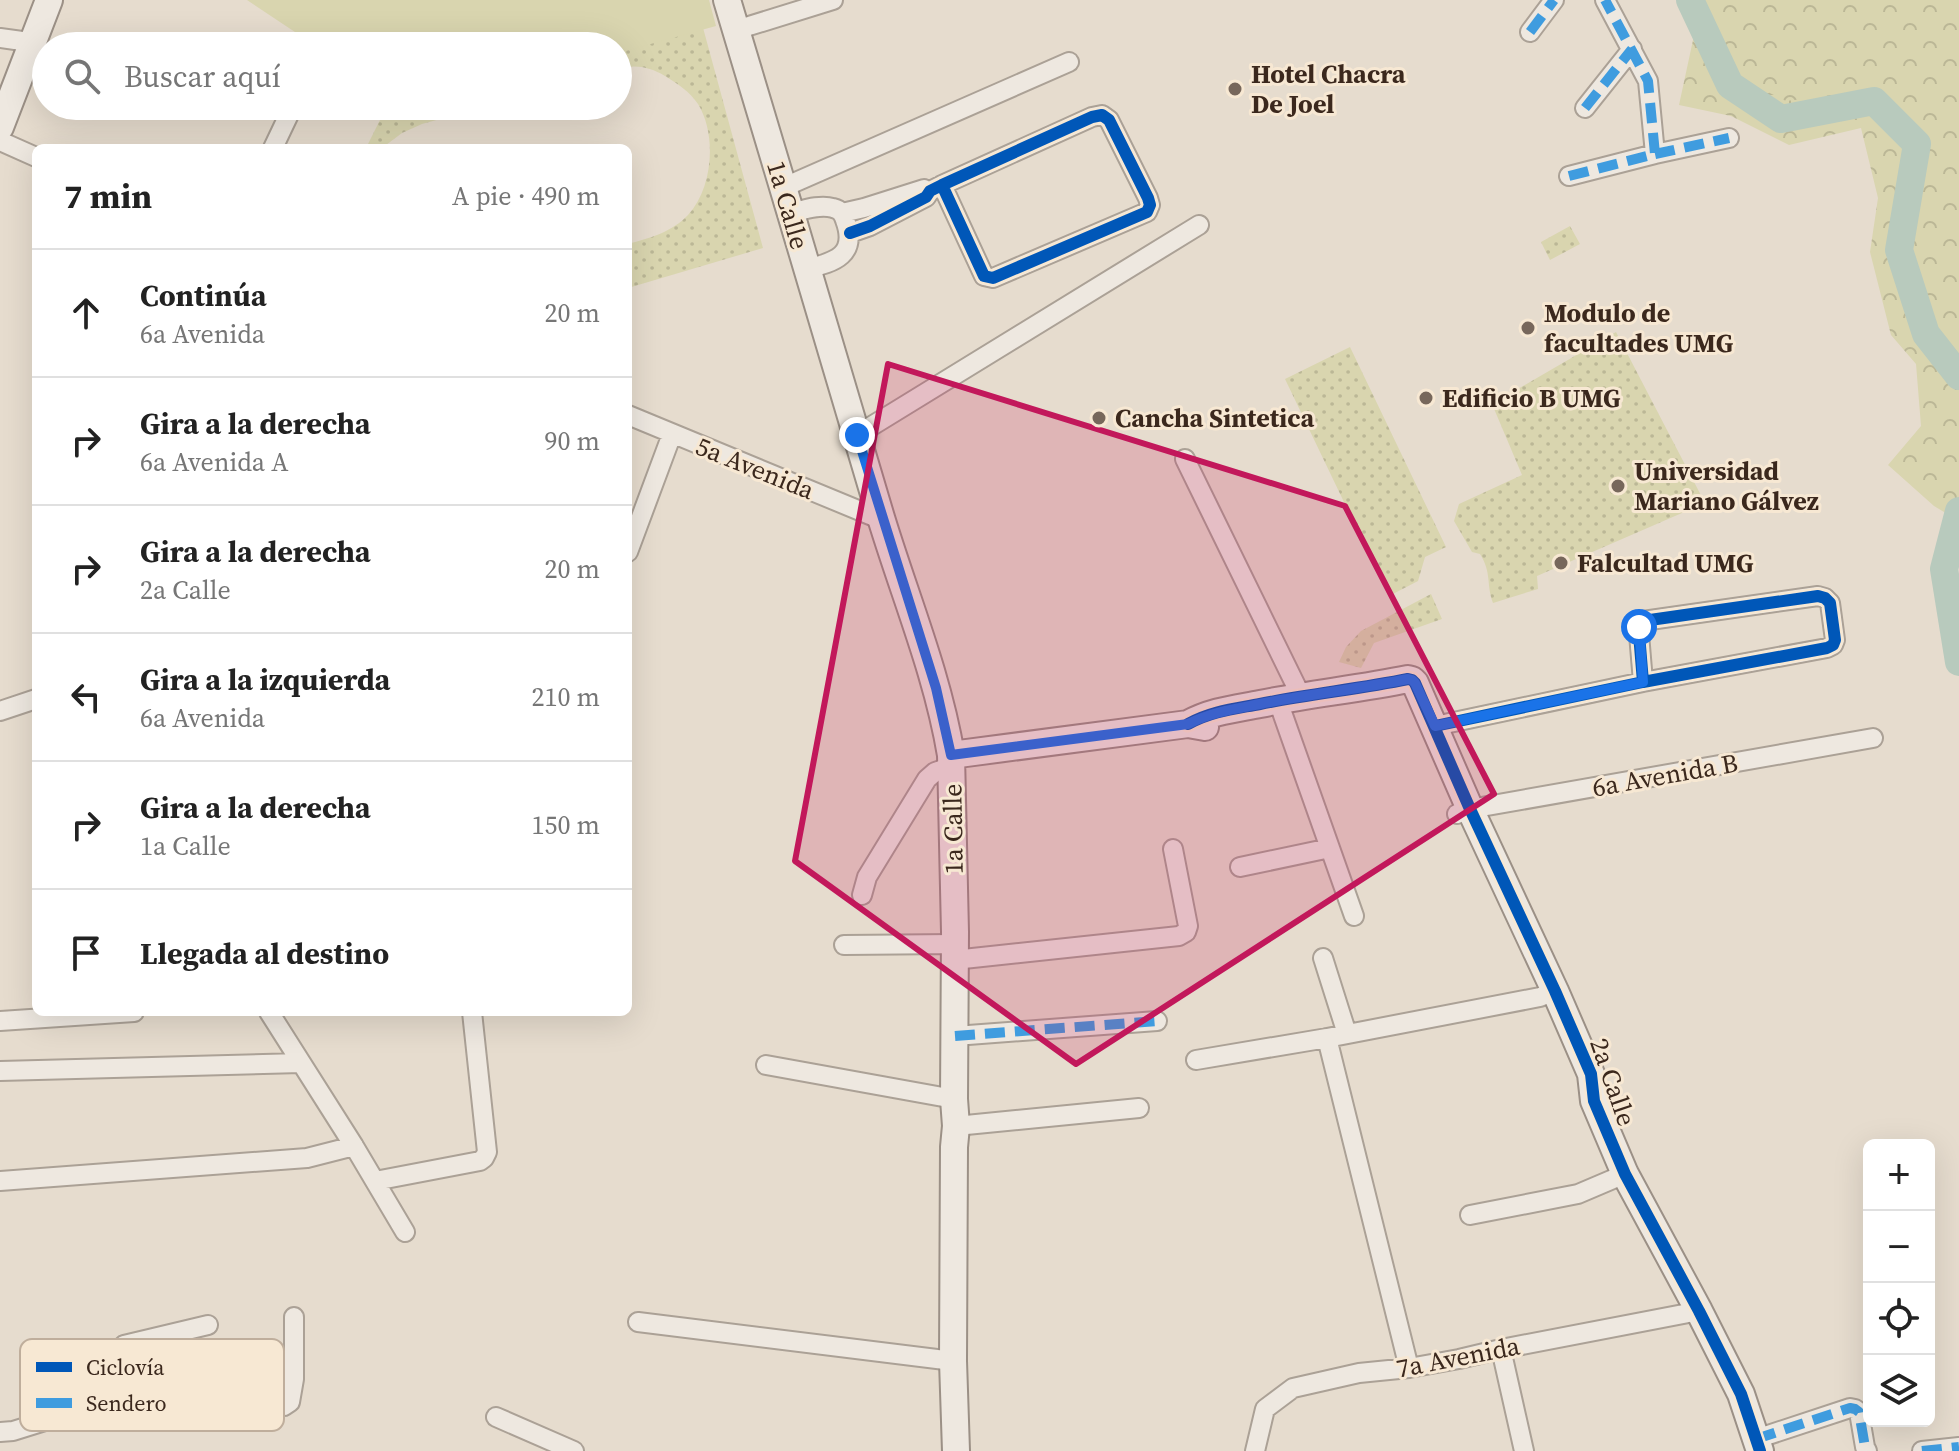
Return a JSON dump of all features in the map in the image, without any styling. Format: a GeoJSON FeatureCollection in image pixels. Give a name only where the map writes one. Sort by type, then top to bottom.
{"type":"FeatureCollection","features":[{"type":"Feature","properties":{"kind":"main road"},"geometry":{"type":"LineString","coordinates":[[17,81],[11,40],[28,0]]}},
{"type":"Feature","properties":{"kind":"main road"},"geometry":{"type":"LineString","coordinates":[[36,32],[49,0]]}},
{"type":"Feature","properties":{"kind":"main road","name":"1a Calle"},"geometry":{"type":"LineString","coordinates":[[727,0],[882,520],[936,688],[951,761],[956,1451]]}},
{"type":"Feature","properties":{"kind":"main road"},"geometry":{"type":"LineString","coordinates":[[0,127],[32,43]]}},
{"type":"Feature","properties":{"kind":"main road","name":"2a Calle"},"geometry":{"type":"LineString","coordinates":[[1464,812],[1435,726],[1415,683],[1405,688],[1403,699],[1464,812],[1548,994],[1577,1080],[1594,1101],[1625,1174],[1741,1394],[1758,1445]]}},
{"type":"Feature","properties":{"kind":"main road"},"geometry":{"type":"LineString","coordinates":[[951,761],[1188,724],[1206,715],[1405,688]]}},
{"type":"Feature","properties":{"kind":"street"},"geometry":{"type":"LineString","coordinates":[[736,30],[833,0]]}},
{"type":"Feature","properties":{"kind":"street"},"geometry":{"type":"LineString","coordinates":[[1530,32],[1554,0]]}},
{"type":"Feature","properties":{"kind":"street"},"geometry":{"type":"LineString","coordinates":[[1605,0],[1648,81],[1655,154]]}},
{"type":"Feature","properties":{"kind":"street"},"geometry":{"type":"LineString","coordinates":[[1585,108],[1632,49]]}},
{"type":"Feature","properties":{"kind":"street"},"geometry":{"type":"LineString","coordinates":[[786,200],[1069,62]]}},
{"type":"Feature","properties":{"kind":"street"},"geometry":{"type":"LineString","coordinates":[[850,233],[926,197],[936,188],[1102,115],[1109,120],[1150,205],[1147,212],[988,278],[984,276],[936,188]]}},
{"type":"Feature","properties":{"kind":"street"},"geometry":{"type":"LineString","coordinates":[[275,144],[286,120]]}},
{"type":"Feature","properties":{"kind":"street"},"geometry":{"type":"LineString","coordinates":[[1569,176],[1729,138]]}},
{"type":"Feature","properties":{"kind":"street"},"geometry":{"type":"LineString","coordinates":[[0,141],[32,155]]}},
{"type":"Feature","properties":{"kind":"street"},"geometry":{"type":"LineString","coordinates":[[842,213],[921,189],[936,188]]}},
{"type":"Feature","properties":{"kind":"street"},"geometry":{"type":"LineString","coordinates":[[786,200],[835,208],[842,213],[850,233],[850,243],[839,257],[807,269]]}},
{"type":"Feature","properties":{"kind":"street"},"geometry":{"type":"LineString","coordinates":[[857,435],[1199,225]]}},
{"type":"Feature","properties":{"kind":"street","name":"5a Avenida"},"geometry":{"type":"LineString","coordinates":[[632,417],[882,520]]}},
{"type":"Feature","properties":{"kind":"street"},"geometry":{"type":"LineString","coordinates":[[632,541],[672,434]]}},
{"type":"Feature","properties":{"kind":"street"},"geometry":{"type":"LineString","coordinates":[[1185,459],[1287,704],[1354,916]]}},
{"type":"Feature","properties":{"kind":"street"},"geometry":{"type":"LineString","coordinates":[[1435,726],[1643,682],[1827,648],[1835,640],[1830,603],[1818,596],[1643,621],[1639,634],[1643,682]]}},
{"type":"Feature","properties":{"kind":"street"},"geometry":{"type":"LineString","coordinates":[[0,711],[32,700]]}},
{"type":"Feature","properties":{"kind":"street","name":"6a Avenida B"},"geometry":{"type":"LineString","coordinates":[[1464,812],[1873,738]]}},
{"type":"Feature","properties":{"kind":"street"},"geometry":{"type":"LineString","coordinates":[[862,895],[867,877],[927,779],[951,761]]}},
{"type":"Feature","properties":{"kind":"street"},"geometry":{"type":"LineString","coordinates":[[1240,867],[1330,848]]}},
{"type":"Feature","properties":{"kind":"street"},"geometry":{"type":"LineString","coordinates":[[844,945],[954,952],[1179,936],[1186,932],[1188,926],[1173,849]]}},
{"type":"Feature","properties":{"kind":"street"},"geometry":{"type":"LineString","coordinates":[[1323,958],[1347,1034]]}},
{"type":"Feature","properties":{"kind":"street"},"geometry":{"type":"LineString","coordinates":[[1196,1060],[1327,1038],[1548,994]]}},
{"type":"Feature","properties":{"kind":"street"},"geometry":{"type":"LineString","coordinates":[[0,1021],[74,1016]]}},
{"type":"Feature","properties":{"kind":"street"},"geometry":{"type":"LineString","coordinates":[[272,1016],[405,1232]]}},
{"type":"Feature","properties":{"kind":"street"},"geometry":{"type":"LineString","coordinates":[[375,1181],[480,1161],[486,1155],[472,1016]]}},
{"type":"Feature","properties":{"kind":"street"},"geometry":{"type":"LineString","coordinates":[[955,1036],[1157,1021]]}},
{"type":"Feature","properties":{"kind":"street"},"geometry":{"type":"LineString","coordinates":[[1327,1038],[1409,1368]]}},
{"type":"Feature","properties":{"kind":"street"},"geometry":{"type":"LineString","coordinates":[[0,1071],[301,1063]]}},
{"type":"Feature","properties":{"kind":"street"},"geometry":{"type":"LineString","coordinates":[[766,1065],[954,1099]]}},
{"type":"Feature","properties":{"kind":"street"},"geometry":{"type":"LineString","coordinates":[[956,1126],[1139,1108]]}},
{"type":"Feature","properties":{"kind":"street"},"geometry":{"type":"LineString","coordinates":[[0,1181],[307,1158],[354,1146]]}},
{"type":"Feature","properties":{"kind":"street"},"geometry":{"type":"LineString","coordinates":[[1470,1215],[1578,1194],[1625,1174]]}},
{"type":"Feature","properties":{"kind":"street","name":"7a Avenida"},"geometry":{"type":"LineString","coordinates":[[1255,1451],[1265,1409],[1293,1388],[1359,1373],[1459,1359],[1699,1311]]}},
{"type":"Feature","properties":{"kind":"street"},"geometry":{"type":"LineString","coordinates":[[284,1406],[290,1402],[294,1379],[294,1317]]}},
{"type":"Feature","properties":{"kind":"street"},"geometry":{"type":"LineString","coordinates":[[638,1322],[953,1361]]}},
{"type":"Feature","properties":{"kind":"street"},"geometry":{"type":"LineString","coordinates":[[149,1339],[208,1325]]}},
{"type":"Feature","properties":{"kind":"street"},"geometry":{"type":"LineString","coordinates":[[1501,1349],[1524,1451]]}},
{"type":"Feature","properties":{"kind":"street"},"geometry":{"type":"LineString","coordinates":[[1758,1445],[1850,1408],[1859,1412],[1867,1451]]}},
{"type":"Feature","properties":{"kind":"street"},"geometry":{"type":"LineString","coordinates":[[496,1417],[574,1451]]}},
{"type":"Feature","properties":{"kind":"street"},"geometry":{"type":"LineString","coordinates":[[0,1432],[20,1429]]}},
{"type":"Feature","properties":{"kind":"street"},"geometry":{"type":"LineString","coordinates":[[1922,1451],[1959,1447]]}},
{"type":"Feature","properties":{"kind":"highlighted area"},"geometry":{"type":"Polygon","coordinates":[[[888,364],[1345,506],[1494,794],[1076,1064],[795,861],[888,364]]]}},
{"type":"Feature","properties":{"kind":"green space"},"geometry":{"type":"Polygon","coordinates":[[[247,0],[709,0],[716,26],[632,49],[632,32],[295,32],[247,0]]]}},
{"type":"Feature","properties":{"kind":"green space"},"geometry":{"type":"Polygon","coordinates":[[[1683,0],[1696,0],[1743,80],[1786,101],[1857,93],[1874,101],[1877,108],[1859,109],[1791,125],[1770,119],[1725,88],[1688,21],[1683,0]]]}},
{"type":"Feature","properties":{"kind":"green space"},"geometry":{"type":"Polygon","coordinates":[[[1692,0],[1959,0],[1959,521],[1934,506],[1888,465],[1921,426],[1916,364],[1891,335],[1870,252],[1878,198],[1861,128],[1789,145],[1731,116],[1679,105],[1693,40],[1692,0]]]}},
{"type":"Feature","properties":{"kind":"green space"},"geometry":{"type":"Polygon","coordinates":[[[702,24],[763,248],[632,287],[632,243],[668,230],[688,215],[703,191],[710,146],[698,104],[683,88],[665,76],[654,70],[632,67],[632,43],[702,24]]]}},
{"type":"Feature","properties":{"kind":"green space"},"geometry":{"type":"Polygon","coordinates":[[[380,120],[436,120],[402,133],[387,144],[368,144],[380,120]]]}},
{"type":"Feature","properties":{"kind":"green space"},"geometry":{"type":"Polygon","coordinates":[[[1570,226],[1580,244],[1550,260],[1541,242],[1570,226]]]}},
{"type":"Feature","properties":{"kind":"green space"},"geometry":{"type":"Polygon","coordinates":[[[1616,332],[1705,503],[1537,576],[1538,589],[1493,603],[1484,561],[1480,554],[1472,552],[1454,521],[1459,504],[1522,475],[1492,404],[1616,332]]]}},
{"type":"Feature","properties":{"kind":"green space"},"geometry":{"type":"Polygon","coordinates":[[[1350,347],[1446,547],[1425,557],[1418,581],[1389,596],[1285,379],[1350,347]]]}},
{"type":"Feature","properties":{"kind":"green space"},"geometry":{"type":"Polygon","coordinates":[[[1431,594],[1442,619],[1374,643],[1361,668],[1339,662],[1346,647],[1361,631],[1431,594]]]}},
{"type":"Feature","properties":{"kind":"waterway"},"geometry":{"type":"LineString","coordinates":[[1690,0],[1730,85],[1781,119],[1874,101],[1917,144],[1899,250],[1926,334],[1959,376]]}},
{"type":"Feature","properties":{"kind":"waterway"},"geometry":{"type":"LineString","coordinates":[[1959,511],[1944,569],[1959,662]]}},
{"type":"Feature","properties":{"kind":"marked path"},"geometry":{"type":"LineString","coordinates":[[1530,32],[1554,0]]}},
{"type":"Feature","properties":{"kind":"marked path"},"geometry":{"type":"LineString","coordinates":[[1569,176],[1655,154],[1648,81],[1605,0]]}},
{"type":"Feature","properties":{"kind":"marked path"},"geometry":{"type":"LineString","coordinates":[[1585,108],[1632,49]]}},
{"type":"Feature","properties":{"kind":"marked path"},"geometry":{"type":"LineString","coordinates":[[1655,154],[1729,138]]}},
{"type":"Feature","properties":{"kind":"marked path"},"geometry":{"type":"LineString","coordinates":[[955,1036],[1157,1021]]}},
{"type":"Feature","properties":{"kind":"marked path"},"geometry":{"type":"LineString","coordinates":[[1756,1439],[1850,1408],[1859,1412],[1867,1451]]}},
{"type":"Feature","properties":{"kind":"marked path"},"geometry":{"type":"LineString","coordinates":[[1922,1451],[1959,1447]]}},
{"type":"Feature","properties":{"kind":"cycle path"},"geometry":{"type":"LineString","coordinates":[[850,233],[926,197],[942,185],[1102,115],[1109,120],[1150,205],[1147,212],[993,278],[984,276],[942,185]]}},
{"type":"Feature","properties":{"kind":"cycle path"},"geometry":{"type":"LineString","coordinates":[[1435,726],[1643,682],[1827,648],[1835,640],[1830,603],[1818,596],[1643,621],[1639,627],[1643,682]]}},
{"type":"Feature","properties":{"kind":"cycle path"},"geometry":{"type":"LineString","coordinates":[[1188,724],[1214,713],[1278,700],[1408,679],[1415,683],[1591,1074],[1594,1101],[1625,1174],[1741,1394],[1760,1451]]}},
{"type":"Feature","properties":{"kind":"place","name":"Hotel Chacra De Joel"},"geometry":{"type":"Point","coordinates":[1235,89]}},
{"type":"Feature","properties":{"kind":"place","name":"Modulo de facultades UMG"},"geometry":{"type":"Point","coordinates":[1528,328]}},
{"type":"Feature","properties":{"kind":"place","name":"Edificio B UMG"},"geometry":{"type":"Point","coordinates":[1426,398]}},
{"type":"Feature","properties":{"kind":"place","name":"Cancha Sintetica"},"geometry":{"type":"Point","coordinates":[1099,418]}},
{"type":"Feature","properties":{"kind":"place","name":"Universidad Mariano Gálvez"},"geometry":{"type":"Point","coordinates":[1618,486]}},
{"type":"Feature","properties":{"kind":"place","name":"Falcultad UMG"},"geometry":{"type":"Point","coordinates":[1561,563]}},
{"type":"Feature","properties":{"kind":"route"},"geometry":{"type":"LineString","coordinates":[[857,435],[936,688],[951,755],[1188,724],[1206,715],[1408,679],[1415,683],[1435,726],[1643,682],[1639,627]]}}]}
